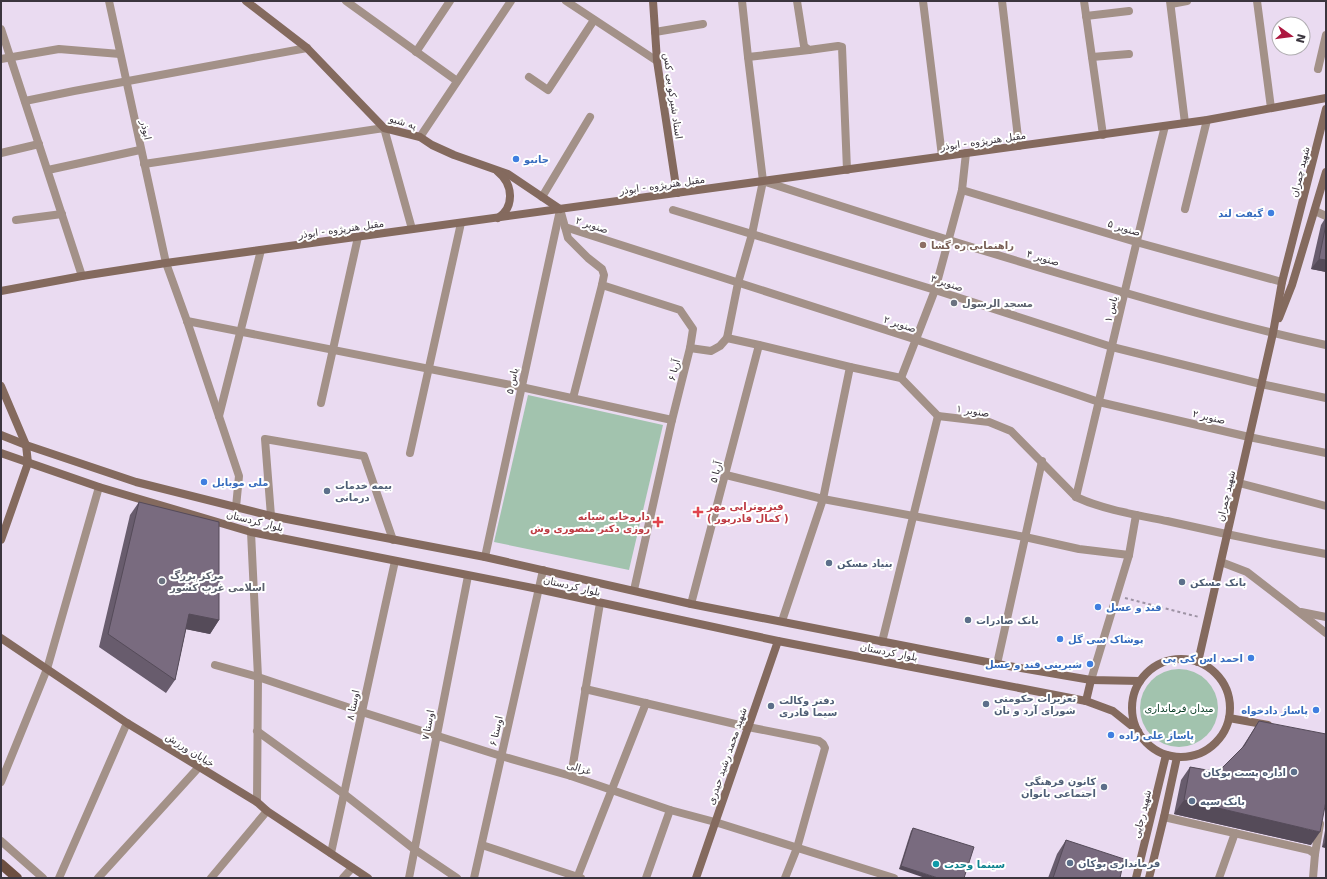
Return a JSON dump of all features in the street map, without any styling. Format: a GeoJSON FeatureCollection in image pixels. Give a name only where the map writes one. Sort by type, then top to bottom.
{"type":"FeatureCollection","features":[{"type":"Feature","properties":{"kind":"main road","name":"په شیو"},"geometry":{"type":"LineString","coordinates":[[246,1],[307,48],[384,128],[420,137],[432,145],[454,155],[508,174],[560,209]]}},
{"type":"Feature","properties":{"kind":"main road","name":"استاد شیرکو بی کس"},"geometry":{"type":"LineString","coordinates":[[653,1],[656,61],[677,193]]}},
{"type":"Feature","properties":{"kind":"main road","name":"مقبل هنرپژوه - ابوذر"},"geometry":{"type":"LineString","coordinates":[[1,291],[82,276],[166,263],[1185,124],[1326,98]]}},
{"type":"Feature","properties":{"kind":"main road","name":"شهید چمران"},"geometry":{"type":"LineString","coordinates":[[1198,662],[1273,333],[1282,282],[1326,109]]}},
{"type":"Feature","properties":{"kind":"main road"},"geometry":{"type":"LineString","coordinates":[[490,168],[502,176],[506,181],[510,194],[510,202],[503,214],[498,218]]}},
{"type":"Feature","properties":{"kind":"main road","name":"شهید چمران"},"geometry":{"type":"LineString","coordinates":[[1273,333],[1292,285],[1326,172]]}},
{"type":"Feature","properties":{"kind":"main road"},"geometry":{"type":"LineString","coordinates":[[1,390],[26,445],[28,463],[1,540]]}},
{"type":"Feature","properties":{"kind":"main road","name":"بلوار کردستان"},"geometry":{"type":"LineString","coordinates":[[1,435],[26,445],[136,482],[271,516],[543,570],[691,604],[997,664],[1091,680],[1140,681]]}},
{"type":"Feature","properties":{"kind":"main road","name":"بلوار کردستان"},"geometry":{"type":"LineString","coordinates":[[1,453],[99,487],[250,532],[538,589],[778,640],[1086,701],[1112,711],[1138,731]]}},
{"type":"Feature","properties":{"kind":"main road","name":"خیابان ورزش"},"geometry":{"type":"LineString","coordinates":[[1,638],[127,723],[257,802],[267,811],[368,878]]}},
{"type":"Feature","properties":{"kind":"main road","name":"شهید محمد رشید حیدری"},"geometry":{"type":"LineString","coordinates":[[696,878],[778,640]]}},
{"type":"Feature","properties":{"kind":"main road"},"geometry":{"type":"LineString","coordinates":[[1182,659],[1198,662],[1210,668],[1220,678],[1227,690],[1230,704],[1230,718],[1226,729],[1211,748],[1200,754],[1189,757],[1166,755],[1155,750],[1145,742],[1138,731],[1132,706],[1135,693],[1140,681],[1152,669],[1166,662],[1182,659]]}},
{"type":"Feature","properties":{"kind":"main road"},"geometry":{"type":"LineString","coordinates":[[1086,701],[1091,680]]}},
{"type":"Feature","properties":{"kind":"main road"},"geometry":{"type":"LineString","coordinates":[[1230,718],[1279,727]]}},
{"type":"Feature","properties":{"kind":"main road","name":"شهید رجایی"},"geometry":{"type":"LineString","coordinates":[[1136,878],[1166,755]]}},
{"type":"Feature","properties":{"kind":"main road"},"geometry":{"type":"LineString","coordinates":[[1149,878],[1177,757]]}},
{"type":"Feature","properties":{"kind":"main road"},"geometry":{"type":"LineString","coordinates":[[1,864],[17,878]]}},
{"type":"Feature","properties":{"kind":"street","name":"ابوذر"},"geometry":{"type":"LineString","coordinates":[[109,1],[140,150],[166,263],[239,476],[236,507]]}},
{"type":"Feature","properties":{"kind":"street"},"geometry":{"type":"LineString","coordinates":[[416,52],[450,1]]}},
{"type":"Feature","properties":{"kind":"street"},"geometry":{"type":"LineString","coordinates":[[420,137],[511,1]]}},
{"type":"Feature","properties":{"kind":"street"},"geometry":{"type":"LineString","coordinates":[[566,1],[656,61]]}},
{"type":"Feature","properties":{"kind":"street"},"geometry":{"type":"LineString","coordinates":[[690,348],[711,351],[720,346],[727,338],[738,283],[752,234],[763,181],[742,1]]}},
{"type":"Feature","properties":{"kind":"street"},"geometry":{"type":"LineString","coordinates":[[797,1],[804,46],[809,50]]}},
{"type":"Feature","properties":{"kind":"street"},"geometry":{"type":"LineString","coordinates":[[923,1],[942,156]]}},
{"type":"Feature","properties":{"kind":"street"},"geometry":{"type":"LineString","coordinates":[[1002,1],[1019,146]]}},
{"type":"Feature","properties":{"kind":"street"},"geometry":{"type":"LineString","coordinates":[[1084,1],[1102,135]]}},
{"type":"Feature","properties":{"kind":"street"},"geometry":{"type":"LineString","coordinates":[[1185,124],[1170,3],[1187,1]]}},
{"type":"Feature","properties":{"kind":"street"},"geometry":{"type":"LineString","coordinates":[[1257,1],[1270,108]]}},
{"type":"Feature","properties":{"kind":"street"},"geometry":{"type":"LineString","coordinates":[[349,2],[457,82]]}},
{"type":"Feature","properties":{"kind":"street"},"geometry":{"type":"LineString","coordinates":[[1086,16],[1129,11]]}},
{"type":"Feature","properties":{"kind":"street"},"geometry":{"type":"LineString","coordinates":[[529,77],[548,90],[594,20]]}},
{"type":"Feature","properties":{"kind":"street"},"geometry":{"type":"LineString","coordinates":[[655,32],[703,24]]}},
{"type":"Feature","properties":{"kind":"street"},"geometry":{"type":"LineString","coordinates":[[1,29],[82,276]]}},
{"type":"Feature","properties":{"kind":"street"},"geometry":{"type":"LineString","coordinates":[[1318,69],[1326,35]]}},
{"type":"Feature","properties":{"kind":"street"},"geometry":{"type":"LineString","coordinates":[[748,57],[838,46],[842,47],[847,170]]}},
{"type":"Feature","properties":{"kind":"street"},"geometry":{"type":"LineString","coordinates":[[25,101],[307,48]]}},
{"type":"Feature","properties":{"kind":"street"},"geometry":{"type":"LineString","coordinates":[[1,59],[59,49],[120,54]]}},
{"type":"Feature","properties":{"kind":"street"},"geometry":{"type":"LineString","coordinates":[[1092,57],[1129,54]]}},
{"type":"Feature","properties":{"kind":"street"},"geometry":{"type":"LineString","coordinates":[[542,197],[590,117]]}},
{"type":"Feature","properties":{"kind":"street"},"geometry":{"type":"LineString","coordinates":[[1185,208],[1207,120]]}},
{"type":"Feature","properties":{"kind":"street","name":"یاس ۱"},"geometry":{"type":"LineString","coordinates":[[1076,497],[1165,126]]}},
{"type":"Feature","properties":{"kind":"street"},"geometry":{"type":"LineString","coordinates":[[144,164],[384,128],[412,229]]}},
{"type":"Feature","properties":{"kind":"street"},"geometry":{"type":"LineString","coordinates":[[1,153],[39,144]]}},
{"type":"Feature","properties":{"kind":"street"},"geometry":{"type":"LineString","coordinates":[[48,170],[140,150]]}},
{"type":"Feature","properties":{"kind":"street"},"geometry":{"type":"LineString","coordinates":[[901,378],[936,290],[962,190],[966,153]]}},
{"type":"Feature","properties":{"kind":"street","name":"صنوبر ۴"},"geometry":{"type":"LineString","coordinates":[[763,181],[948,241],[1125,293],[1273,333],[1326,344]]}},
{"type":"Feature","properties":{"kind":"street","name":"صنوبر ۵"},"geometry":{"type":"LineString","coordinates":[[962,190],[1136,242],[1282,282]]}},
{"type":"Feature","properties":{"kind":"street","name":"صنوبر ۲"},"geometry":{"type":"LineString","coordinates":[[560,209],[565,227],[917,340],[1099,402],[1249,437],[1326,453]]}},
{"type":"Feature","properties":{"kind":"street","name":"یاس ۵"},"geometry":{"type":"LineString","coordinates":[[485,558],[560,209]]}},
{"type":"Feature","properties":{"kind":"street","name":"صنوبر ۳"},"geometry":{"type":"LineString","coordinates":[[673,210],[936,290],[1112,347],[1261,384],[1326,398]]}},
{"type":"Feature","properties":{"kind":"street"},"geometry":{"type":"LineString","coordinates":[[1314,210],[1326,216]]}},
{"type":"Feature","properties":{"kind":"street"},"geometry":{"type":"LineString","coordinates":[[16,220],[62,214]]}},
{"type":"Feature","properties":{"kind":"street"},"geometry":{"type":"LineString","coordinates":[[410,453],[462,222]]}},
{"type":"Feature","properties":{"kind":"street"},"geometry":{"type":"LineString","coordinates":[[565,227],[568,238],[602,269],[604,275],[573,398]]}},
{"type":"Feature","properties":{"kind":"street"},"geometry":{"type":"LineString","coordinates":[[321,403],[358,237]]}},
{"type":"Feature","properties":{"kind":"street"},"geometry":{"type":"LineString","coordinates":[[219,416],[239,332],[261,250]]}},
{"type":"Feature","properties":{"kind":"street","name":"آریا ۶"},"geometry":{"type":"LineString","coordinates":[[602,284],[680,310],[693,330],[634,590]]}},
{"type":"Feature","properties":{"kind":"street"},"geometry":{"type":"LineString","coordinates":[[187,321],[428,368],[672,420]]}},
{"type":"Feature","properties":{"kind":"street"},"geometry":{"type":"LineString","coordinates":[[727,338],[901,378],[938,416],[882,642]]}},
{"type":"Feature","properties":{"kind":"street","name":"آریا ۵"},"geometry":{"type":"LineString","coordinates":[[691,604],[759,345]]}},
{"type":"Feature","properties":{"kind":"street"},"geometry":{"type":"LineString","coordinates":[[782,621],[823,499],[850,367]]}},
{"type":"Feature","properties":{"kind":"street","name":"صنوبر ۱"},"geometry":{"type":"LineString","coordinates":[[938,416],[989,422],[1011,431],[1076,497],[1087,502],[1227,534],[1326,554]]}},
{"type":"Feature","properties":{"kind":"street"},"geometry":{"type":"LineString","coordinates":[[271,516],[265,440],[364,456],[393,540]]}},
{"type":"Feature","properties":{"kind":"street"},"geometry":{"type":"LineString","coordinates":[[997,664],[1042,461]]}},
{"type":"Feature","properties":{"kind":"street"},"geometry":{"type":"LineString","coordinates":[[726,475],[823,499],[1025,537],[1079,549],[1129,555]]}},
{"type":"Feature","properties":{"kind":"street"},"geometry":{"type":"LineString","coordinates":[[1239,483],[1326,506]]}},
{"type":"Feature","properties":{"kind":"street"},"geometry":{"type":"LineString","coordinates":[[1,782],[47,669],[99,487]]}},
{"type":"Feature","properties":{"kind":"street"},"geometry":{"type":"LineString","coordinates":[[1091,680],[1129,555],[1136,514]]}},
{"type":"Feature","properties":{"kind":"street"},"geometry":{"type":"LineString","coordinates":[[250,532],[258,677],[257,802]]}},
{"type":"Feature","properties":{"kind":"street","name":"اوستا ۸"},"geometry":{"type":"LineString","coordinates":[[331,853],[395,561]]}},
{"type":"Feature","properties":{"kind":"street"},"geometry":{"type":"LineString","coordinates":[[1221,562],[1247,572],[1326,633]]}},
{"type":"Feature","properties":{"kind":"street","name":"اوستا ۶"},"geometry":{"type":"LineString","coordinates":[[474,878],[543,570]]}},
{"type":"Feature","properties":{"kind":"street","name":"اوستا ۷"},"geometry":{"type":"LineString","coordinates":[[409,878],[468,576]]}},
{"type":"Feature","properties":{"kind":"street"},"geometry":{"type":"LineString","coordinates":[[571,776],[600,603]]}},
{"type":"Feature","properties":{"kind":"street"},"geometry":{"type":"LineString","coordinates":[[1300,612],[1326,616]]}},
{"type":"Feature","properties":{"kind":"street","name":"غزالی"},"geometry":{"type":"LineString","coordinates":[[215,664],[501,756],[612,789],[670,810],[715,822],[894,878]]}},
{"type":"Feature","properties":{"kind":"street"},"geometry":{"type":"LineString","coordinates":[[585,689],[748,727],[819,741],[823,744],[825,748],[797,848],[785,878]]}},
{"type":"Feature","properties":{"kind":"street"},"geometry":{"type":"LineString","coordinates":[[482,845],[578,878],[646,703]]}},
{"type":"Feature","properties":{"kind":"street"},"geometry":{"type":"LineString","coordinates":[[59,878],[127,723]]}},
{"type":"Feature","properties":{"kind":"street"},"geometry":{"type":"LineString","coordinates":[[257,731],[344,794],[414,849],[457,878]]}},
{"type":"Feature","properties":{"kind":"street"},"geometry":{"type":"LineString","coordinates":[[98,878],[199,767]]}},
{"type":"Feature","properties":{"kind":"street"},"geometry":{"type":"LineString","coordinates":[[646,878],[670,810]]}},
{"type":"Feature","properties":{"kind":"street"},"geometry":{"type":"LineString","coordinates":[[211,878],[267,811]]}},
{"type":"Feature","properties":{"kind":"street"},"geometry":{"type":"LineString","coordinates":[[1313,878],[1315,854],[1322,816]]}},
{"type":"Feature","properties":{"kind":"street"},"geometry":{"type":"LineString","coordinates":[[1164,817],[1309,850],[1315,854]]}},
{"type":"Feature","properties":{"kind":"street"},"geometry":{"type":"LineString","coordinates":[[1219,878],[1235,833]]}},
{"type":"Feature","properties":{"kind":"street"},"geometry":{"type":"LineString","coordinates":[[1,841],[43,878]]}},
{"type":"Feature","properties":{"kind":"street"},"geometry":{"type":"LineString","coordinates":[[343,878],[352,868]]}},
{"type":"Feature","properties":{"kind":"path"},"geometry":{"type":"LineString","coordinates":[[1116,596],[1208,619]]}},
{"type":"Feature","properties":{"kind":"green space"},"geometry":{"type":"Polygon","coordinates":[[[528,395],[663,425],[629,570],[494,542],[528,395]]]}},
{"type":"Feature","properties":{"kind":"green space","name":"میدان فرمانداری"},"geometry":{"type":"Polygon","coordinates":[[[1179,669],[1194,672],[1206,681],[1215,693],[1218,708],[1215,723],[1206,735],[1194,744],[1179,747],[1164,744],[1152,735],[1143,723],[1140,708],[1143,693],[1152,681],[1164,672],[1179,669]]]}},
{"type":"Feature","properties":{"kind":"building"},"geometry":{"type":"Polygon","coordinates":[[[1326,224],[1326,260],[1319,259],[1326,224]]]}},
{"type":"Feature","properties":{"kind":"building","name":"مرکز بزرگ اسلامی غرب کشور"},"geometry":{"type":"Polygon","coordinates":[[[139,502],[219,522],[219,620],[189,614],[175,680],[108,634],[139,502]]]}},
{"type":"Feature","properties":{"kind":"building"},"geometry":{"type":"Polygon","coordinates":[[[1259,721],[1326,734],[1326,801],[1320,832],[1184,800],[1190,767],[1218,772],[1244,746],[1259,721]]]}},
{"type":"Feature","properties":{"kind":"building"},"geometry":{"type":"Polygon","coordinates":[[[913,828],[974,847],[964,878],[938,878],[901,866],[913,828]]]}},
{"type":"Feature","properties":{"kind":"building"},"geometry":{"type":"Polygon","coordinates":[[[1066,840],[1124,859],[1120,878],[1053,878],[1066,840]]]}},
{"type":"Feature","properties":{"kind":"place","name":"جانبو"},"geometry":{"type":"Point","coordinates":[516,159]}},
{"type":"Feature","properties":{"kind":"place","name":"گیفت لند"},"geometry":{"type":"Point","coordinates":[1271,213]}},
{"type":"Feature","properties":{"kind":"place","name":"راهنمایی ره گشا"},"geometry":{"type":"Point","coordinates":[923,245]}},
{"type":"Feature","properties":{"kind":"place","name":"مسجد الرسول"},"geometry":{"type":"Point","coordinates":[954,303]}},
{"type":"Feature","properties":{"kind":"place","name":"ملی موبایل"},"geometry":{"type":"Point","coordinates":[204,482]}},
{"type":"Feature","properties":{"kind":"place","name":"بیمه خدمات درمانی"},"geometry":{"type":"Point","coordinates":[327,491]}},
{"type":"Feature","properties":{"kind":"place","name":"فیزیوتراپی مهر ( کمال قادرپور )"},"geometry":{"type":"Point","coordinates":[698,512]}},
{"type":"Feature","properties":{"kind":"place","name":"داروخانه شبانه روزی دکتر منصوری وش"},"geometry":{"type":"Point","coordinates":[658,522]}},
{"type":"Feature","properties":{"kind":"place","name":"بنیاد مسکن"},"geometry":{"type":"Point","coordinates":[829,563]}},
{"type":"Feature","properties":{"kind":"place","name":"مرکز بزرگ اسلامی غرب کشور"},"geometry":{"type":"Point","coordinates":[162,581]}},
{"type":"Feature","properties":{"kind":"place","name":"بانک مسکن"},"geometry":{"type":"Point","coordinates":[1182,582]}},
{"type":"Feature","properties":{"kind":"place","name":"قند و عسل"},"geometry":{"type":"Point","coordinates":[1098,607]}},
{"type":"Feature","properties":{"kind":"place","name":"بانک صادرات"},"geometry":{"type":"Point","coordinates":[968,620]}},
{"type":"Feature","properties":{"kind":"place","name":"پوشاک سی گل"},"geometry":{"type":"Point","coordinates":[1060,639]}},
{"type":"Feature","properties":{"kind":"place","name":"احمد اس کی پی"},"geometry":{"type":"Point","coordinates":[1251,658]}},
{"type":"Feature","properties":{"kind":"place","name":"شیرینی قند و عسل"},"geometry":{"type":"Point","coordinates":[1090,664]}},
{"type":"Feature","properties":{"kind":"place","name":"تعزیرات حکومتی شورای آرد و نان"},"geometry":{"type":"Point","coordinates":[986,704]}},
{"type":"Feature","properties":{"kind":"place","name":"دفتر وکالت سیما قادری"},"geometry":{"type":"Point","coordinates":[771,706]}},
{"type":"Feature","properties":{"kind":"place","name":"پاساژ دادخواه"},"geometry":{"type":"Point","coordinates":[1316,710]}},
{"type":"Feature","properties":{"kind":"place","name":"پاساژ علی زاده"},"geometry":{"type":"Point","coordinates":[1111,735]}},
{"type":"Feature","properties":{"kind":"place","name":"اداره پست بوکان"},"geometry":{"type":"Point","coordinates":[1294,772]}},
{"type":"Feature","properties":{"kind":"place","name":"کانون فرهنگی اجتماعی بانوان"},"geometry":{"type":"Point","coordinates":[1104,787]}},
{"type":"Feature","properties":{"kind":"place","name":"بانک سپه"},"geometry":{"type":"Point","coordinates":[1192,801]}},
{"type":"Feature","properties":{"kind":"place","name":"فرمانداری بوکان"},"geometry":{"type":"Point","coordinates":[1070,863]}},
{"type":"Feature","properties":{"kind":"place","name":"سینما وحدت"},"geometry":{"type":"Point","coordinates":[936,864]}}]}
